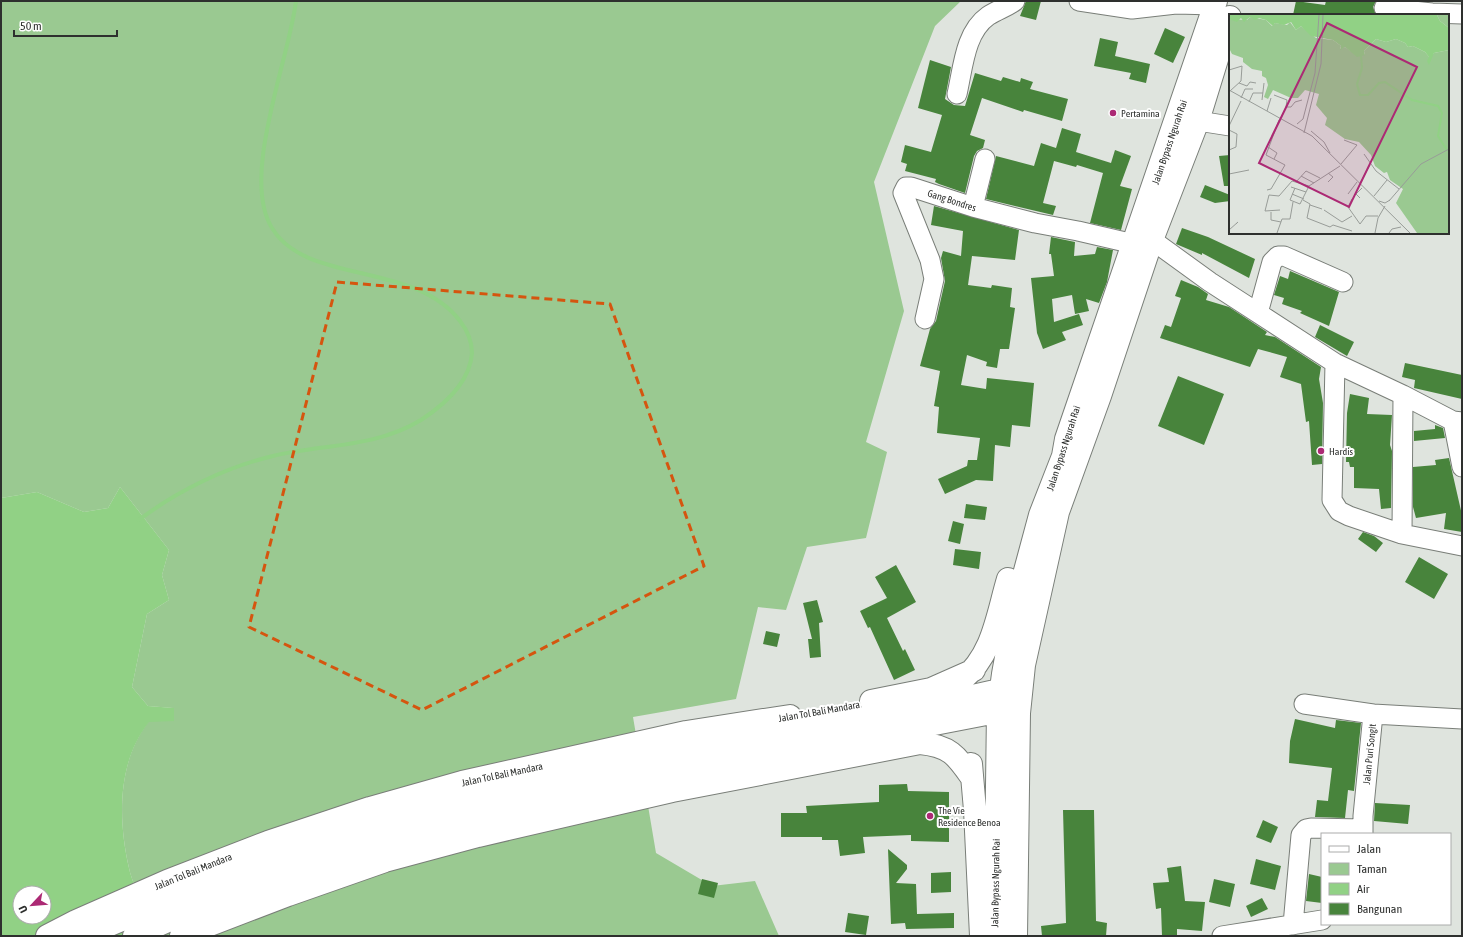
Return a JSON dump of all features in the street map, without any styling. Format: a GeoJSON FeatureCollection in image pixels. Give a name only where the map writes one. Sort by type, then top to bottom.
{"type":"FeatureCollection","features":[{"type":"Feature","properties":{"kind":"highway","name":"Jalan Bypass Ngurah Rai"},"geometry":{"type":"LineString","coordinates":[[995,936],[1015,608],[1040,515],[1063,456],[1066,439],[1151,246],[1198,121],[1225,8]]}},
{"type":"Feature","properties":{"kind":"highway","name":"Jalan Bypass Ngurah Rai"},"geometry":{"type":"LineString","coordinates":[[1016,936],[1010,699],[1036,608],[1058,512],[1100,396],[1151,246],[1225,8]]}},
{"type":"Feature","properties":{"kind":"highway","name":"Jalan Tol Bali Mandara"},"geometry":{"type":"LineString","coordinates":[[917,718],[946,692],[974,670],[990,646],[1027,512],[1054,454],[1066,439]]}},
{"type":"Feature","properties":{"kind":"highway","name":"Jalan Tol Bali Mandara"},"geometry":{"type":"LineString","coordinates":[[47,936],[76,921],[167,881],[268,842],[370,808],[462,782],[897,697],[931,689],[974,670]]}},
{"type":"Feature","properties":{"kind":"highway","name":"Jalan Tol Bali Mandara"},"geometry":{"type":"LineString","coordinates":[[84,936],[173,898],[274,858],[375,824],[674,741],[801,739],[1010,699]]}},
{"type":"Feature","properties":{"kind":"highway","name":"Jalan Tol Bali Mandara"},"geometry":{"type":"LineString","coordinates":[[917,718],[951,737],[966,748],[970,756],[975,810],[980,936]]}},
{"type":"Feature","properties":{"kind":"highway","name":"Jalan Tol Bali Mandara"},"geometry":{"type":"LineString","coordinates":[[181,936],[288,895],[385,861],[678,785],[801,739]]}},
{"type":"Feature","properties":{"kind":"highway","name":"Jalan Tol Bali Mandara"},"geometry":{"type":"LineString","coordinates":[[134,936],[179,916],[281,877],[380,844],[473,819],[920,743],[937,745],[953,753],[958,757],[972,778]]}},
{"type":"Feature","properties":{"kind":"street"},"geometry":{"type":"LineString","coordinates":[[957,94],[970,38],[977,26],[988,16],[1015,1]]}},
{"type":"Feature","properties":{"kind":"street"},"geometry":{"type":"LineString","coordinates":[[1079,1],[1132,9],[1176,4],[1225,8]]}},
{"type":"Feature","properties":{"kind":"street"},"geometry":{"type":"LineString","coordinates":[[1384,8],[1432,13],[1462,14]]}},
{"type":"Feature","properties":{"kind":"street"},"geometry":{"type":"LineString","coordinates":[[1198,121],[1229,126]]}},
{"type":"Feature","properties":{"kind":"street"},"geometry":{"type":"LineString","coordinates":[[973,207],[985,159]]}},
{"type":"Feature","properties":{"kind":"street","name":"Gang Bondres"},"geometry":{"type":"LineString","coordinates":[[925,319],[934,279],[930,260],[903,193],[904,189],[911,187],[973,207],[1035,223],[1151,246]]}},
{"type":"Feature","properties":{"kind":"street"},"geometry":{"type":"LineString","coordinates":[[1151,246],[1335,363],[1458,422],[1462,467]]}},
{"type":"Feature","properties":{"kind":"street"},"geometry":{"type":"LineString","coordinates":[[1258,314],[1272,262],[1278,256],[1284,256],[1343,282]]}},
{"type":"Feature","properties":{"kind":"street"},"geometry":{"type":"LineString","coordinates":[[1335,363],[1332,500],[1339,511],[1349,516],[1402,534],[1462,546]]}},
{"type":"Feature","properties":{"kind":"street"},"geometry":{"type":"LineString","coordinates":[[1402,534],[1403,395]]}},
{"type":"Feature","properties":{"kind":"street"},"geometry":{"type":"LineString","coordinates":[[1304,704],[1373,714]]}},
{"type":"Feature","properties":{"kind":"street","name":"Jalan Puri Songit"},"geometry":{"type":"LineString","coordinates":[[1363,832],[1363,816],[1373,714],[1462,719]]}},
{"type":"Feature","properties":{"kind":"street"},"geometry":{"type":"LineString","coordinates":[[1292,924],[1301,836],[1303,832],[1306,829],[1311,828],[1363,832]]}},
{"type":"Feature","properties":{"kind":"street"},"geometry":{"type":"LineString","coordinates":[[1222,936],[1321,920]]}},
{"type":"Feature","properties":{"kind":"highlighted area"},"geometry":{"type":"Polygon","coordinates":[[[337,282],[610,304],[704,566],[422,710],[249,627],[337,282]]]}},
{"type":"Feature","properties":{"kind":"green space"},"geometry":{"type":"Polygon","coordinates":[[[1,1],[961,1],[935,26],[874,182],[904,311],[866,442],[887,452],[866,538],[807,547],[786,610],[758,607],[736,699],[633,717],[656,853],[712,886],[755,881],[779,936],[158,936],[131,876],[125,850],[122,811],[126,773],[131,755],[139,737],[149,721],[174,721],[173,708],[148,706],[132,687],[147,614],[169,600],[162,575],[169,550],[120,487],[108,508],[84,512],[37,492],[1,498],[1,1]]]}},
{"type":"Feature","properties":{"kind":"water"},"geometry":{"type":"Polygon","coordinates":[[[120,487],[169,550],[162,575],[169,600],[147,614],[132,687],[148,706],[174,708],[174,721],[149,722],[139,738],[131,755],[126,773],[122,811],[125,850],[131,876],[158,936],[1,936],[1,498],[37,492],[84,512],[108,508],[120,487]]]}},
{"type":"Feature","properties":{"kind":"building"},"geometry":{"type":"Polygon","coordinates":[[[1026,1],[1041,1],[1036,20],[1020,16],[1026,1]]]}},
{"type":"Feature","properties":{"kind":"building"},"geometry":{"type":"Polygon","coordinates":[[[1296,1],[1325,5],[1326,1],[1376,1],[1373,7],[1376,14],[1293,14],[1296,1]]]}},
{"type":"Feature","properties":{"kind":"building"},"geometry":{"type":"Polygon","coordinates":[[[1165,28],[1185,37],[1173,63],[1154,54],[1165,28]]]}},
{"type":"Feature","properties":{"kind":"building"},"geometry":{"type":"Polygon","coordinates":[[[1100,38],[1118,42],[1115,56],[1150,64],[1146,83],[1129,79],[1131,73],[1094,66],[1100,38]]]}},
{"type":"Feature","properties":{"kind":"building"},"geometry":{"type":"Polygon","coordinates":[[[930,60],[951,67],[945,99],[954,105],[965,106],[975,73],[1001,81],[1003,77],[1020,82],[1021,78],[1033,82],[1030,89],[1068,99],[1062,121],[1024,110],[1023,112],[982,98],[970,135],[985,140],[983,148],[977,151],[974,156],[965,193],[939,184],[935,182],[936,179],[905,171],[907,164],[901,162],[905,145],[931,152],[942,115],[918,108],[930,60]]]}},
{"type":"Feature","properties":{"kind":"building"},"geometry":{"type":"Polygon","coordinates":[[[1062,128],[1081,134],[1076,152],[1111,163],[1115,150],[1131,156],[1120,186],[1132,189],[1121,230],[1090,223],[1103,173],[1077,165],[1076,167],[1054,161],[1043,203],[1056,206],[1053,215],[986,199],[996,156],[1034,166],[1041,143],[1056,148],[1062,128]]]}},
{"type":"Feature","properties":{"kind":"building"},"geometry":{"type":"Polygon","coordinates":[[[1229,155],[1229,186],[1224,186],[1219,156],[1229,155]]]}},
{"type":"Feature","properties":{"kind":"building"},"geometry":{"type":"Polygon","coordinates":[[[1205,185],[1229,195],[1229,201],[1215,203],[1200,197],[1205,185]]]}},
{"type":"Feature","properties":{"kind":"building"},"geometry":{"type":"Polygon","coordinates":[[[934,206],[1019,230],[1015,260],[972,256],[968,285],[991,288],[992,285],[1012,288],[1010,307],[1015,308],[1009,349],[1000,349],[997,368],[986,366],[987,362],[967,355],[961,385],[986,389],[987,378],[1034,383],[1030,427],[1012,425],[1010,447],[995,445],[993,481],[976,480],[945,494],[938,479],[967,466],[968,460],[977,460],[980,438],[937,433],[939,407],[934,406],[940,371],[920,366],[930,329],[936,321],[945,281],[941,258],[943,251],[961,256],[963,231],[931,225],[934,206]]]}},
{"type":"Feature","properties":{"kind":"building"},"geometry":{"type":"Polygon","coordinates":[[[1182,228],[1208,237],[1255,259],[1249,278],[1202,253],[1202,255],[1176,244],[1182,228]]]}},
{"type":"Feature","properties":{"kind":"building"},"geometry":{"type":"Polygon","coordinates":[[[1051,237],[1075,242],[1074,256],[1095,254],[1097,247],[1113,250],[1107,282],[1099,303],[1086,299],[1089,311],[1075,314],[1072,295],[1052,299],[1054,322],[1079,314],[1083,325],[1062,332],[1066,340],[1043,349],[1037,333],[1031,278],[1054,276],[1051,254],[1049,254],[1051,237]]]}},
{"type":"Feature","properties":{"kind":"building"},"geometry":{"type":"Polygon","coordinates":[[[1290,271],[1339,292],[1329,326],[1300,313],[1302,311],[1282,304],[1284,298],[1274,295],[1280,276],[1288,279],[1290,271]]]}},
{"type":"Feature","properties":{"kind":"building"},"geometry":{"type":"Polygon","coordinates":[[[1181,280],[1198,287],[1208,294],[1206,300],[1229,307],[1267,332],[1265,335],[1275,337],[1321,367],[1319,379],[1323,403],[1322,464],[1312,465],[1309,421],[1306,422],[1301,384],[1280,377],[1287,357],[1258,349],[1250,367],[1160,338],[1165,325],[1171,327],[1181,298],[1175,296],[1181,280]]]}},
{"type":"Feature","properties":{"kind":"building"},"geometry":{"type":"Polygon","coordinates":[[[1320,325],[1354,342],[1347,356],[1315,337],[1320,325]]]}},
{"type":"Feature","properties":{"kind":"building"},"geometry":{"type":"Polygon","coordinates":[[[1405,363],[1462,375],[1462,399],[1414,388],[1415,380],[1402,377],[1405,363]]]}},
{"type":"Feature","properties":{"kind":"building"},"geometry":{"type":"Polygon","coordinates":[[[1178,376],[1224,394],[1204,445],[1158,426],[1178,376]]]}},
{"type":"Feature","properties":{"kind":"building"},"geometry":{"type":"Polygon","coordinates":[[[1350,394],[1369,398],[1367,414],[1392,415],[1390,445],[1392,451],[1391,508],[1381,509],[1379,489],[1354,488],[1354,467],[1350,467],[1349,462],[1346,462],[1347,413],[1350,394]]]}},
{"type":"Feature","properties":{"kind":"building"},"geometry":{"type":"Polygon","coordinates":[[[1435,425],[1443,428],[1445,438],[1414,441],[1414,431],[1435,429],[1435,425]]]}},
{"type":"Feature","properties":{"kind":"building"},"geometry":{"type":"Polygon","coordinates":[[[1449,458],[1462,515],[1462,532],[1444,529],[1446,513],[1416,518],[1413,507],[1413,467],[1436,465],[1435,460],[1449,458]]]}},
{"type":"Feature","properties":{"kind":"building"},"geometry":{"type":"Polygon","coordinates":[[[966,504],[987,507],[985,520],[964,518],[966,504]]]}},
{"type":"Feature","properties":{"kind":"building"},"geometry":{"type":"Polygon","coordinates":[[[953,521],[964,524],[960,544],[948,541],[953,521]]]}},
{"type":"Feature","properties":{"kind":"building"},"geometry":{"type":"Polygon","coordinates":[[[1363,532],[1374,536],[1383,543],[1376,552],[1358,539],[1363,532]]]}},
{"type":"Feature","properties":{"kind":"building"},"geometry":{"type":"Polygon","coordinates":[[[955,549],[981,552],[979,569],[953,565],[955,549]]]}},
{"type":"Feature","properties":{"kind":"building"},"geometry":{"type":"Polygon","coordinates":[[[1419,557],[1448,574],[1434,599],[1405,582],[1419,557]]]}},
{"type":"Feature","properties":{"kind":"building"},"geometry":{"type":"Polygon","coordinates":[[[896,565],[916,602],[887,618],[903,651],[905,649],[915,670],[894,680],[870,627],[868,628],[860,611],[887,598],[875,577],[896,565]]]}},
{"type":"Feature","properties":{"kind":"building"},"geometry":{"type":"Polygon","coordinates":[[[817,600],[823,622],[819,623],[821,657],[810,658],[808,639],[812,639],[803,603],[817,600]]]}},
{"type":"Feature","properties":{"kind":"building"},"geometry":{"type":"Polygon","coordinates":[[[766,631],[780,634],[777,647],[763,644],[766,631]]]}},
{"type":"Feature","properties":{"kind":"building"},"geometry":{"type":"Polygon","coordinates":[[[1295,719],[1335,728],[1336,720],[1361,723],[1354,791],[1348,790],[1345,818],[1315,817],[1317,800],[1328,801],[1332,768],[1289,763],[1290,741],[1295,719]]]}},
{"type":"Feature","properties":{"kind":"building"},"geometry":{"type":"Polygon","coordinates":[[[907,784],[908,791],[949,792],[949,842],[911,841],[911,835],[863,837],[865,853],[840,856],[838,840],[822,840],[822,837],[781,837],[781,813],[807,813],[806,806],[879,802],[879,785],[907,784]]]}},
{"type":"Feature","properties":{"kind":"building"},"geometry":{"type":"Polygon","coordinates":[[[1375,803],[1410,805],[1408,824],[1374,821],[1375,803]]]}},
{"type":"Feature","properties":{"kind":"building"},"geometry":{"type":"Polygon","coordinates":[[[1063,810],[1094,810],[1096,921],[1107,923],[1106,936],[1042,936],[1041,926],[1066,923],[1063,810]]]}},
{"type":"Feature","properties":{"kind":"building"},"geometry":{"type":"Polygon","coordinates":[[[1263,820],[1278,827],[1271,843],[1256,837],[1263,820]]]}},
{"type":"Feature","properties":{"kind":"building"},"geometry":{"type":"Polygon","coordinates":[[[888,849],[907,865],[907,869],[896,883],[916,884],[917,914],[954,913],[954,928],[906,929],[905,923],[891,924],[888,849]]]}},
{"type":"Feature","properties":{"kind":"building"},"geometry":{"type":"Polygon","coordinates":[[[1256,859],[1281,866],[1275,890],[1250,884],[1256,859]]]}},
{"type":"Feature","properties":{"kind":"building"},"geometry":{"type":"Polygon","coordinates":[[[1181,866],[1185,901],[1205,902],[1202,931],[1177,929],[1177,936],[1162,936],[1161,908],[1156,909],[1153,883],[1169,882],[1167,868],[1181,866]]]}},
{"type":"Feature","properties":{"kind":"building"},"geometry":{"type":"Polygon","coordinates":[[[951,872],[951,892],[931,893],[931,873],[951,872]]]}},
{"type":"Feature","properties":{"kind":"building"},"geometry":{"type":"Polygon","coordinates":[[[1309,874],[1321,877],[1321,903],[1306,901],[1309,874]]]}},
{"type":"Feature","properties":{"kind":"building"},"geometry":{"type":"Polygon","coordinates":[[[702,879],[718,883],[714,898],[698,894],[702,879]]]}},
{"type":"Feature","properties":{"kind":"building"},"geometry":{"type":"Polygon","coordinates":[[[1214,879],[1235,884],[1230,907],[1209,902],[1214,879]]]}},
{"type":"Feature","properties":{"kind":"building"},"geometry":{"type":"Polygon","coordinates":[[[1262,898],[1268,909],[1251,917],[1246,906],[1262,898]]]}},
{"type":"Feature","properties":{"kind":"building"},"geometry":{"type":"Polygon","coordinates":[[[848,913],[869,916],[866,935],[845,932],[848,913]]]}},
{"type":"Feature","properties":{"kind":"waterway"},"geometry":{"type":"LineString","coordinates":[[139,520],[169,499],[220,473],[273,456],[367,441],[386,436],[403,429],[421,420],[447,400],[461,383],[470,364],[472,349],[467,332],[460,321],[440,302],[416,289],[390,280],[335,267],[309,258],[288,246],[272,228],[264,206],[261,179],[264,149],[269,118],[292,26],[296,1]]}},
{"type":"Feature","properties":{"kind":"place","name":"Pertamina"},"geometry":{"type":"Point","coordinates":[1113,113]}},
{"type":"Feature","properties":{"kind":"place","name":"Hardis"},"geometry":{"type":"Point","coordinates":[1321,451]}},
{"type":"Feature","properties":{"kind":"place","name":"The Vie Residence Benoa"},"geometry":{"type":"Point","coordinates":[930,816]}}]}
